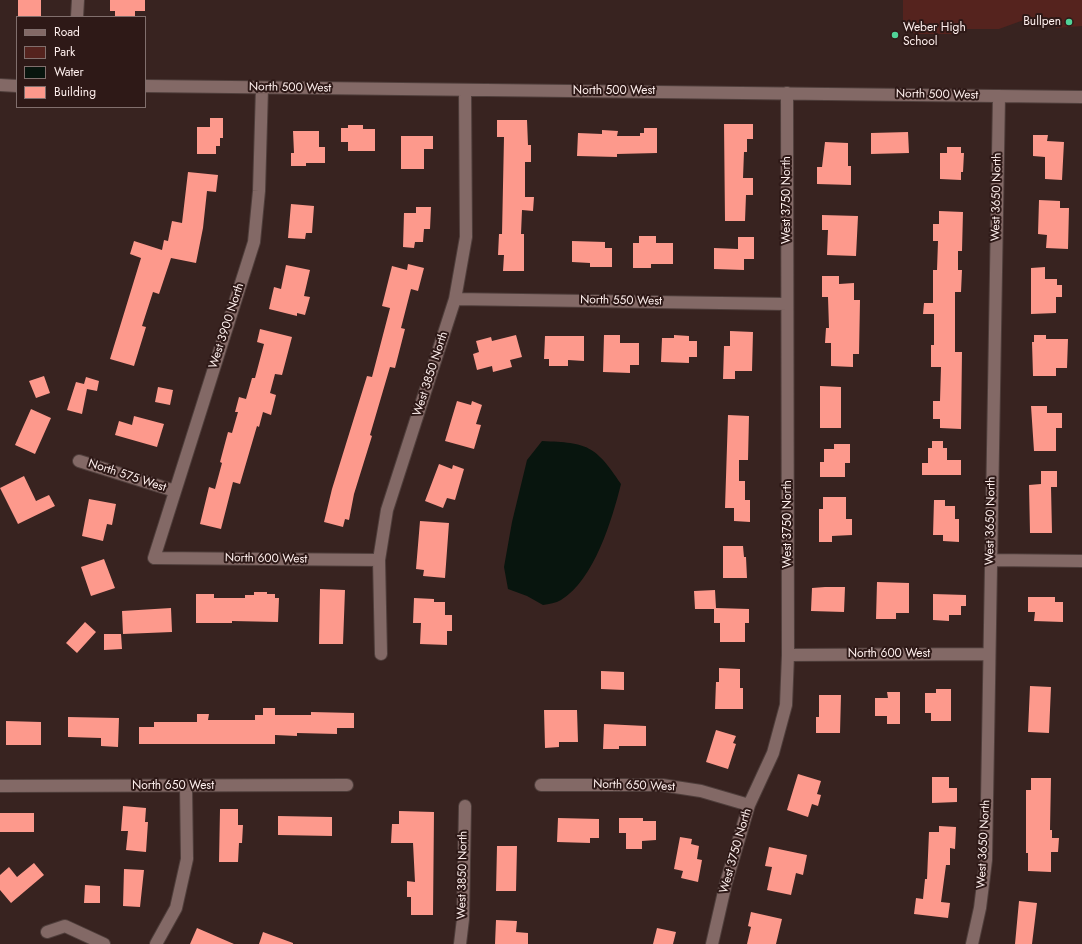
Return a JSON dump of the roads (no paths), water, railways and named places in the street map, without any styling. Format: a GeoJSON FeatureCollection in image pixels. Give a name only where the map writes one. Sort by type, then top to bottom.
{"type":"FeatureCollection","features":[{"type":"Feature","properties":{"kind":"street"},"geometry":{"type":"LineString","coordinates":[[78,0],[78,16]]}},
{"type":"Feature","properties":{"kind":"street"},"geometry":{"type":"LineString","coordinates":[[0,85],[16,86]]}},
{"type":"Feature","properties":{"kind":"street","name":"North 500 West"},"geometry":{"type":"LineString","coordinates":[[146,86],[787,92],[1082,97]]}},
{"type":"Feature","properties":{"kind":"street","name":"West 3900 North"},"geometry":{"type":"LineString","coordinates":[[154,558],[254,242],[259,192],[262,88]]}},
{"type":"Feature","properties":{"kind":"street","name":"West 3850 North"},"geometry":{"type":"LineString","coordinates":[[381,654],[379,560],[387,510],[455,299],[466,237],[465,90]]}},
{"type":"Feature","properties":{"kind":"street","name":"West 3750 North"},"geometry":{"type":"LineString","coordinates":[[712,944],[726,883],[749,805],[775,746],[786,705],[788,655],[787,92]]}},
{"type":"Feature","properties":{"kind":"street","name":"West 3650 North"},"geometry":{"type":"LineString","coordinates":[[972,944],[980,908],[986,860],[999,96]]}},
{"type":"Feature","properties":{"kind":"street","name":"North 550 West"},"geometry":{"type":"LineString","coordinates":[[455,299],[787,304]]}},
{"type":"Feature","properties":{"kind":"street","name":"North 575 West"},"geometry":{"type":"LineString","coordinates":[[79,461],[175,492]]}},
{"type":"Feature","properties":{"kind":"street","name":"North 600 West"},"geometry":{"type":"LineString","coordinates":[[154,558],[379,560]]}},
{"type":"Feature","properties":{"kind":"street"},"geometry":{"type":"LineString","coordinates":[[990,560],[1082,562]]}},
{"type":"Feature","properties":{"kind":"street","name":"North 600 West"},"geometry":{"type":"LineString","coordinates":[[788,655],[989,654]]}},
{"type":"Feature","properties":{"kind":"street","name":"North 650 West"},"geometry":{"type":"LineString","coordinates":[[0,786],[347,785]]}},
{"type":"Feature","properties":{"kind":"street","name":"North 650 West"},"geometry":{"type":"LineString","coordinates":[[541,785],[662,785],[700,791],[749,805]]}},
{"type":"Feature","properties":{"kind":"street"},"geometry":{"type":"LineString","coordinates":[[156,944],[176,908],[187,859],[186,786]]}},
{"type":"Feature","properties":{"kind":"street","name":"West 3850 North"},"geometry":{"type":"LineString","coordinates":[[460,944],[463,919],[465,806]]}},
{"type":"Feature","properties":{"kind":"street"},"geometry":{"type":"LineString","coordinates":[[47,932],[65,926],[104,944]]}},
{"type":"Feature","properties":{"kind":"water"},"geometry":{"type":"Polygon","coordinates":[[[542,441],[570,443],[589,449],[604,461],[621,484],[607,531],[592,564],[583,578],[573,591],[561,600],[555,603],[543,605],[527,596],[508,589],[504,567],[512,522],[527,460],[542,441]]]}},
{"type":"Feature","properties":{"kind":"place","name":"Bullpen"},"geometry":{"type":"Point","coordinates":[1069,22]}},
{"type":"Feature","properties":{"kind":"place","name":"Weber High School"},"geometry":{"type":"Point","coordinates":[895,35]}}]}
